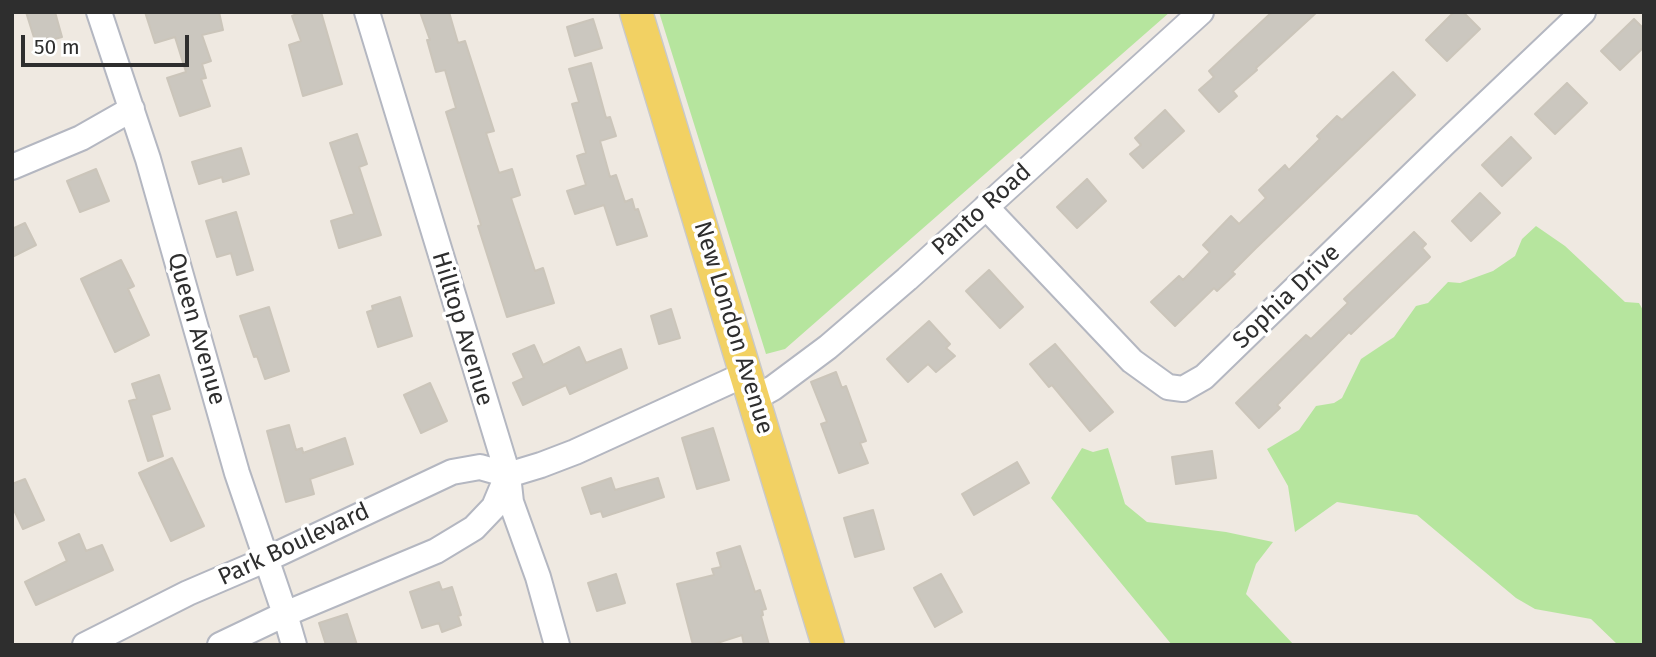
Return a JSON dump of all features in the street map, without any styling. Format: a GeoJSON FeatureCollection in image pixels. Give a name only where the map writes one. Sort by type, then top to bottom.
{"type":"FeatureCollection","features":[{"type":"Feature","properties":{"kind":"main road","name":"New London Avenue"},"geometry":{"type":"LineString","coordinates":[[636,12],[828,645]]}},
{"type":"Feature","properties":{"kind":"street","name":"Queen Avenue"},"geometry":{"type":"LineString","coordinates":[[99,12],[148,159],[237,473],[294,645]]}},
{"type":"Feature","properties":{"kind":"street","name":"Hilltop Avenue"},"geometry":{"type":"LineString","coordinates":[[367,12],[508,475],[511,502],[538,577],[557,645]]}},
{"type":"Feature","properties":{"kind":"street","name":"Panto Road"},"geometry":{"type":"LineString","coordinates":[[751,386],[773,388],[828,347],[1201,12]]}},
{"type":"Feature","properties":{"kind":"street","name":"Sophia Drive"},"geometry":{"type":"LineString","coordinates":[[986,207],[1132,361],[1168,387],[1183,389],[1204,377],[1583,12]]}},
{"type":"Feature","properties":{"kind":"street"},"geometry":{"type":"LineString","coordinates":[[12,167],[81,138],[132,109]]}},
{"type":"Feature","properties":{"kind":"street","name":"Park Boulevard"},"geometry":{"type":"LineString","coordinates":[[85,645],[188,593],[452,472],[480,467],[508,475],[575,453],[751,386]]}},
{"type":"Feature","properties":{"kind":"street"},"geometry":{"type":"LineString","coordinates":[[220,645],[285,614],[436,551],[474,527],[494,507],[508,475]]}},
{"type":"Feature","properties":{"kind":"green space"},"geometry":{"type":"Polygon","coordinates":[[[659,12],[1170,12],[785,349],[766,354],[659,12]]]}},
{"type":"Feature","properties":{"kind":"green space"},"geometry":{"type":"Polygon","coordinates":[[[1536,226],[1565,246],[1625,302],[1639,303],[1644,312],[1644,645],[1618,645],[1591,619],[1535,609],[1516,598],[1417,515],[1337,502],[1295,532],[1288,486],[1267,449],[1299,430],[1316,406],[1334,403],[1342,398],[1361,359],[1394,337],[1416,306],[1428,303],[1448,282],[1460,283],[1493,271],[1515,256],[1522,239],[1536,226]]]}},
{"type":"Feature","properties":{"kind":"green space"},"geometry":{"type":"Polygon","coordinates":[[[1082,448],[1093,452],[1108,448],[1125,504],[1147,522],[1226,532],[1273,542],[1256,564],[1246,594],[1294,645],[1172,645],[1051,498],[1082,448]]]}},
{"type":"Feature","properties":{"kind":"building"},"geometry":{"type":"Polygon","coordinates":[[[26,12],[55,12],[62,37],[36,44],[26,12]]]}},
{"type":"Feature","properties":{"kind":"building"},"geometry":{"type":"Polygon","coordinates":[[[145,12],[219,12],[223,30],[202,35],[211,61],[202,64],[206,78],[201,79],[210,106],[180,116],[167,78],[186,72],[175,37],[155,43],[145,12]]]}},
{"type":"Feature","properties":{"kind":"building"},"geometry":{"type":"Polygon","coordinates":[[[301,12],[321,12],[342,84],[303,96],[289,45],[301,41],[292,16],[301,12]]]}},
{"type":"Feature","properties":{"kind":"building"},"geometry":{"type":"Polygon","coordinates":[[[420,12],[449,12],[458,43],[465,41],[494,131],[486,133],[499,173],[512,169],[520,195],[511,198],[535,271],[543,268],[554,303],[507,317],[446,112],[456,108],[445,70],[436,72],[427,40],[430,40],[420,12]]]}},
{"type":"Feature","properties":{"kind":"building"},"geometry":{"type":"Polygon","coordinates":[[[1272,12],[1317,12],[1233,91],[1237,96],[1219,112],[1199,90],[1214,77],[1209,71],[1272,12]]]}},
{"type":"Feature","properties":{"kind":"building"},"geometry":{"type":"Polygon","coordinates":[[[1454,12],[1463,12],[1480,29],[1447,61],[1426,40],[1454,12]]]}},
{"type":"Feature","properties":{"kind":"building"},"geometry":{"type":"Polygon","coordinates":[[[593,19],[602,48],[575,56],[567,27],[593,19]]]}},
{"type":"Feature","properties":{"kind":"building"},"geometry":{"type":"Polygon","coordinates":[[[1634,19],[1644,29],[1644,47],[1620,70],[1601,51],[1634,19]]]}},
{"type":"Feature","properties":{"kind":"building"},"geometry":{"type":"Polygon","coordinates":[[[591,63],[606,118],[610,117],[616,136],[600,141],[610,177],[616,175],[625,202],[632,199],[647,236],[617,245],[604,205],[575,214],[567,191],[586,185],[577,156],[586,153],[572,104],[579,102],[569,69],[591,63]]]}},
{"type":"Feature","properties":{"kind":"building"},"geometry":{"type":"Polygon","coordinates":[[[1393,72],[1415,95],[1256,248],[1232,272],[1235,274],[1217,291],[1214,288],[1175,326],[1151,302],[1179,276],[1183,280],[1210,252],[1203,245],[1231,216],[1239,224],[1266,198],[1259,190],[1285,165],[1289,170],[1320,139],[1317,136],[1337,116],[1342,120],[1393,72]]]}},
{"type":"Feature","properties":{"kind":"building"},"geometry":{"type":"Polygon","coordinates":[[[1567,83],[1587,103],[1555,134],[1535,114],[1567,83]]]}},
{"type":"Feature","properties":{"kind":"building"},"geometry":{"type":"Polygon","coordinates":[[[1165,110],[1184,131],[1143,168],[1130,154],[1141,145],[1135,138],[1165,110]]]}},
{"type":"Feature","properties":{"kind":"building"},"geometry":{"type":"Polygon","coordinates":[[[357,134],[367,164],[359,167],[381,235],[339,248],[331,221],[354,214],[330,143],[357,134]]]}},
{"type":"Feature","properties":{"kind":"building"},"geometry":{"type":"Polygon","coordinates":[[[1511,137],[1531,158],[1502,186],[1482,165],[1511,137]]]}},
{"type":"Feature","properties":{"kind":"building"},"geometry":{"type":"Polygon","coordinates":[[[241,148],[249,174],[223,182],[222,177],[199,184],[192,162],[241,148]]]}},
{"type":"Feature","properties":{"kind":"building"},"geometry":{"type":"Polygon","coordinates":[[[96,169],[109,201],[80,212],[67,181],[96,169]]]}},
{"type":"Feature","properties":{"kind":"building"},"geometry":{"type":"Polygon","coordinates":[[[1087,179],[1106,201],[1077,228],[1057,207],[1087,179]]]}},
{"type":"Feature","properties":{"kind":"building"},"geometry":{"type":"Polygon","coordinates":[[[1480,193],[1500,213],[1471,241],[1452,221],[1480,193]]]}},
{"type":"Feature","properties":{"kind":"building"},"geometry":{"type":"Polygon","coordinates":[[[236,212],[253,270],[237,275],[231,253],[217,257],[206,221],[236,212]]]}},
{"type":"Feature","properties":{"kind":"building"},"geometry":{"type":"Polygon","coordinates":[[[25,223],[36,245],[12,257],[12,229],[25,223]]]}},
{"type":"Feature","properties":{"kind":"building"},"geometry":{"type":"Polygon","coordinates":[[[1414,232],[1426,244],[1422,248],[1430,257],[1351,334],[1349,332],[1277,405],[1280,408],[1259,428],[1236,403],[1306,335],[1311,339],[1348,303],[1344,299],[1414,232]]]}},
{"type":"Feature","properties":{"kind":"building"},"geometry":{"type":"Polygon","coordinates":[[[121,260],[134,286],[128,289],[149,335],[115,352],[81,279],[121,260]]]}},
{"type":"Feature","properties":{"kind":"building"},"geometry":{"type":"Polygon","coordinates":[[[989,270],[1023,307],[1000,328],[966,291],[989,270]]]}},
{"type":"Feature","properties":{"kind":"building"},"geometry":{"type":"Polygon","coordinates":[[[400,297],[412,336],[378,347],[367,312],[373,310],[372,306],[400,297]]]}},
{"type":"Feature","properties":{"kind":"building"},"geometry":{"type":"Polygon","coordinates":[[[269,307],[289,371],[265,379],[257,356],[254,357],[240,316],[269,307]]]}},
{"type":"Feature","properties":{"kind":"building"},"geometry":{"type":"Polygon","coordinates":[[[671,309],[680,338],[659,344],[651,316],[671,309]]]}},
{"type":"Feature","properties":{"kind":"building"},"geometry":{"type":"Polygon","coordinates":[[[929,321],[950,344],[946,348],[955,356],[936,372],[928,364],[908,382],[887,359],[929,321]]]}},
{"type":"Feature","properties":{"kind":"building"},"geometry":{"type":"Polygon","coordinates":[[[1055,344],[1113,412],[1090,431],[1052,385],[1049,387],[1030,364],[1055,344]]]}},
{"type":"Feature","properties":{"kind":"building"},"geometry":{"type":"Polygon","coordinates":[[[534,345],[543,365],[579,347],[586,363],[621,349],[627,368],[570,394],[566,385],[523,405],[513,383],[524,378],[513,354],[534,345]]]}},
{"type":"Feature","properties":{"kind":"building"},"geometry":{"type":"Polygon","coordinates":[[[836,372],[842,388],[846,386],[866,441],[860,443],[868,463],[839,473],[821,424],[827,422],[811,382],[836,372]]]}},
{"type":"Feature","properties":{"kind":"building"},"geometry":{"type":"Polygon","coordinates":[[[159,375],[170,409],[151,415],[163,456],[148,461],[129,401],[137,399],[132,384],[159,375]]]}},
{"type":"Feature","properties":{"kind":"building"},"geometry":{"type":"Polygon","coordinates":[[[430,383],[447,421],[421,433],[404,395],[430,383]]]}},
{"type":"Feature","properties":{"kind":"building"},"geometry":{"type":"Polygon","coordinates":[[[289,425],[296,450],[302,448],[303,453],[345,438],[353,464],[310,479],[314,494],[286,502],[267,431],[289,425]]]}},
{"type":"Feature","properties":{"kind":"building"},"geometry":{"type":"Polygon","coordinates":[[[713,428],[729,480],[697,489],[682,438],[713,428]]]}},
{"type":"Feature","properties":{"kind":"building"},"geometry":{"type":"Polygon","coordinates":[[[1212,451],[1216,478],[1176,484],[1172,457],[1212,451]]]}},
{"type":"Feature","properties":{"kind":"building"},"geometry":{"type":"Polygon","coordinates":[[[172,458],[204,526],[171,541],[139,473],[172,458]]]}},
{"type":"Feature","properties":{"kind":"building"},"geometry":{"type":"Polygon","coordinates":[[[1017,462],[1029,483],[974,515],[962,494],[1017,462]]]}},
{"type":"Feature","properties":{"kind":"building"},"geometry":{"type":"Polygon","coordinates":[[[611,478],[615,490],[658,478],[664,497],[603,517],[601,511],[591,514],[582,488],[611,478]]]}},
{"type":"Feature","properties":{"kind":"building"},"geometry":{"type":"Polygon","coordinates":[[[25,479],[44,520],[23,529],[12,506],[12,484],[25,479]]]}},
{"type":"Feature","properties":{"kind":"building"},"geometry":{"type":"Polygon","coordinates":[[[873,510],[884,549],[855,557],[844,518],[873,510]]]}},
{"type":"Feature","properties":{"kind":"building"},"geometry":{"type":"Polygon","coordinates":[[[79,534],[86,551],[102,545],[113,570],[36,605],[25,582],[67,561],[59,543],[79,534]]]}},
{"type":"Feature","properties":{"kind":"building"},"geometry":{"type":"Polygon","coordinates":[[[740,546],[755,592],[760,590],[766,609],[762,610],[761,616],[769,645],[744,645],[742,635],[711,645],[693,645],[677,584],[714,575],[712,569],[721,567],[717,553],[740,546]]]}},
{"type":"Feature","properties":{"kind":"building"},"geometry":{"type":"Polygon","coordinates":[[[616,574],[625,603],[597,611],[588,583],[616,574]]]}},
{"type":"Feature","properties":{"kind":"building"},"geometry":{"type":"Polygon","coordinates":[[[941,574],[962,612],[935,627],[914,588],[941,574]]]}},
{"type":"Feature","properties":{"kind":"building"},"geometry":{"type":"Polygon","coordinates":[[[439,582],[442,590],[452,587],[461,615],[458,616],[461,625],[442,632],[439,623],[422,628],[410,592],[439,582]]]}},
{"type":"Feature","properties":{"kind":"building"},"geometry":{"type":"Polygon","coordinates":[[[347,614],[357,645],[326,645],[319,623],[347,614]]]}}]}
